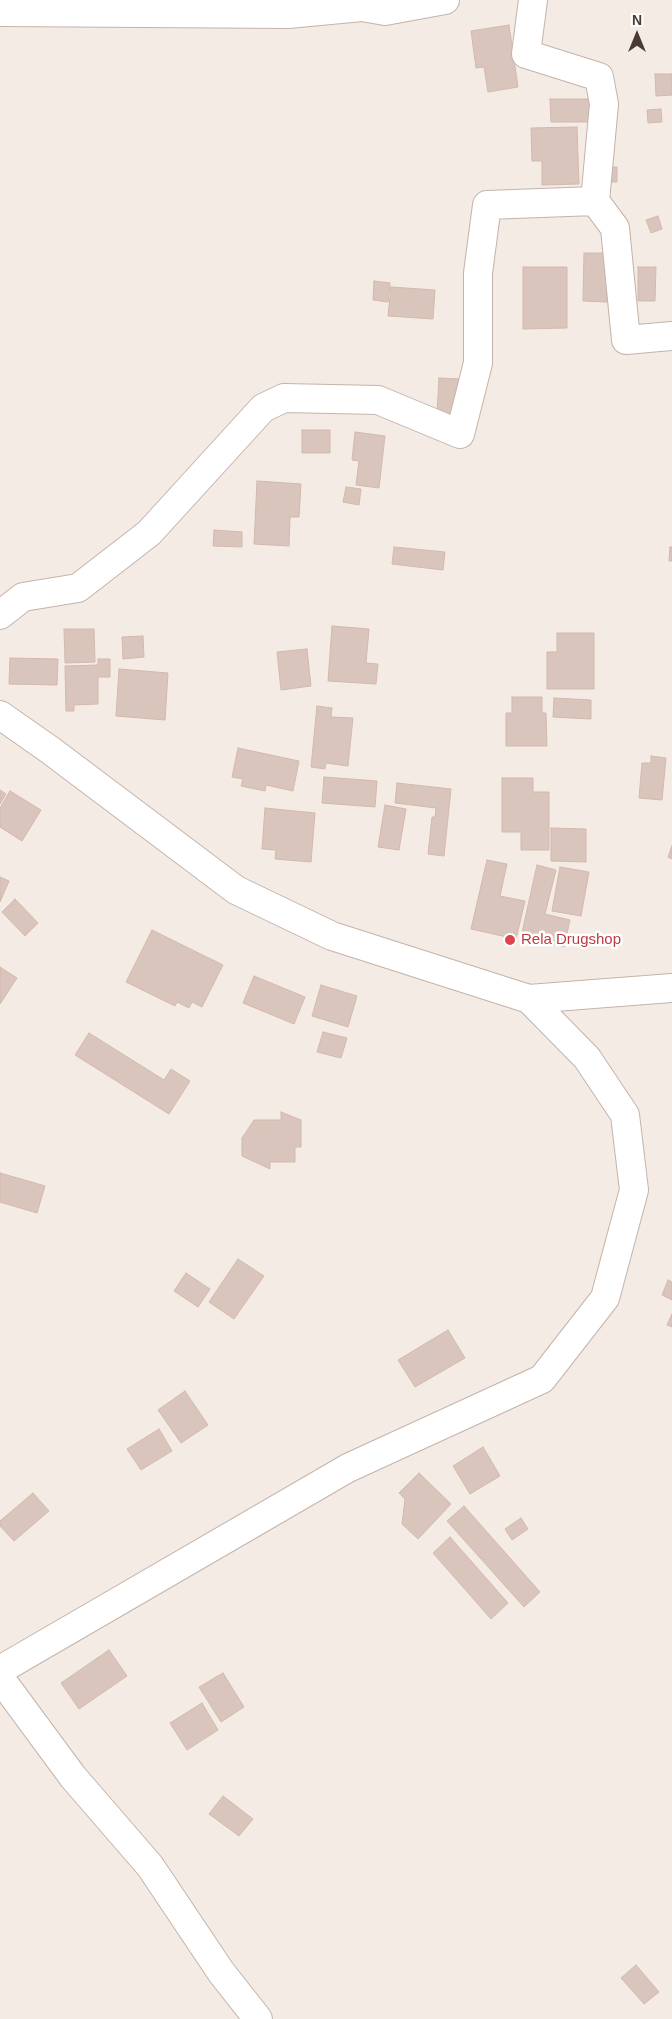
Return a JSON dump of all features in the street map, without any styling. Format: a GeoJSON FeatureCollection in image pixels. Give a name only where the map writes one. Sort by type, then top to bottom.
{"type":"FeatureCollection","features":[{"type":"Feature","properties":{"kind":"street"},"geometry":{"type":"LineString","coordinates":[[0,12],[288,14],[362,7],[385,11],[444,0]]}},
{"type":"Feature","properties":{"kind":"street"},"geometry":{"type":"LineString","coordinates":[[533,0],[526,54],[599,77],[604,104],[595,201],[615,228],[626,340],[672,336]]}},
{"type":"Feature","properties":{"kind":"street"},"geometry":{"type":"LineString","coordinates":[[0,615],[24,598],[78,588],[149,533],[263,408],[284,398],[378,400],[460,434],[478,363],[478,273],[487,205],[595,201]]}},
{"type":"Feature","properties":{"kind":"street"},"geometry":{"type":"LineString","coordinates":[[0,715],[50,750],[236,890],[332,936],[529,999],[672,988]]}},
{"type":"Feature","properties":{"kind":"street"},"geometry":{"type":"LineString","coordinates":[[0,1670],[348,1468],[542,1379],[605,1298],[634,1190],[625,1115],[587,1058],[529,999]]}},
{"type":"Feature","properties":{"kind":"street"},"geometry":{"type":"LineString","coordinates":[[0,1678],[73,1777],[150,1866],[221,1972],[258,2019]]}},
{"type":"Feature","properties":{"kind":"building"},"geometry":{"type":"Polygon","coordinates":[[[509,25],[518,87],[488,92],[484,67],[476,68],[471,31],[509,25]]]}},
{"type":"Feature","properties":{"kind":"building"},"geometry":{"type":"Polygon","coordinates":[[[655,74],[672,74],[672,95],[656,96],[655,74]]]}},
{"type":"Feature","properties":{"kind":"building"},"geometry":{"type":"Polygon","coordinates":[[[550,99],[591,99],[591,122],[551,122],[550,99]]]}},
{"type":"Feature","properties":{"kind":"building"},"geometry":{"type":"Polygon","coordinates":[[[661,109],[662,122],[648,123],[647,110],[661,109]]]}},
{"type":"Feature","properties":{"kind":"building"},"geometry":{"type":"Polygon","coordinates":[[[577,127],[579,184],[542,185],[542,161],[532,161],[531,128],[577,127]]]}},
{"type":"Feature","properties":{"kind":"building"},"geometry":{"type":"Polygon","coordinates":[[[601,167],[617,167],[617,182],[601,182],[601,167]]]}},
{"type":"Feature","properties":{"kind":"building"},"geometry":{"type":"Polygon","coordinates":[[[658,216],[662,229],[651,233],[646,220],[658,216]]]}},
{"type":"Feature","properties":{"kind":"building"},"geometry":{"type":"Polygon","coordinates":[[[584,253],[608,253],[607,302],[583,301],[584,253]]]}},
{"type":"Feature","properties":{"kind":"building"},"geometry":{"type":"Polygon","coordinates":[[[523,267],[567,267],[567,328],[523,329],[523,267]]]}},
{"type":"Feature","properties":{"kind":"building"},"geometry":{"type":"Polygon","coordinates":[[[638,267],[656,267],[655,301],[638,301],[638,267]]]}},
{"type":"Feature","properties":{"kind":"building"},"geometry":{"type":"Polygon","coordinates":[[[374,281],[390,283],[388,302],[373,300],[374,281]]]}},
{"type":"Feature","properties":{"kind":"building"},"geometry":{"type":"Polygon","coordinates":[[[391,287],[435,290],[433,319],[388,316],[391,287]]]}},
{"type":"Feature","properties":{"kind":"building"},"geometry":{"type":"Polygon","coordinates":[[[439,378],[460,379],[458,414],[437,413],[439,378]]]}},
{"type":"Feature","properties":{"kind":"building"},"geometry":{"type":"Polygon","coordinates":[[[302,430],[330,430],[330,453],[302,453],[302,430]]]}},
{"type":"Feature","properties":{"kind":"building"},"geometry":{"type":"Polygon","coordinates":[[[355,432],[385,436],[379,488],[356,485],[359,461],[352,460],[355,432]]]}},
{"type":"Feature","properties":{"kind":"building"},"geometry":{"type":"Polygon","coordinates":[[[257,481],[301,484],[299,517],[290,517],[289,546],[254,544],[257,481]]]}},
{"type":"Feature","properties":{"kind":"building"},"geometry":{"type":"Polygon","coordinates":[[[346,487],[361,489],[359,505],[343,502],[346,487]]]}},
{"type":"Feature","properties":{"kind":"building"},"geometry":{"type":"Polygon","coordinates":[[[214,530],[242,532],[242,547],[213,546],[214,530]]]}},
{"type":"Feature","properties":{"kind":"building"},"geometry":{"type":"Polygon","coordinates":[[[394,547],[445,552],[443,570],[392,564],[394,547]]]}},
{"type":"Feature","properties":{"kind":"building"},"geometry":{"type":"Polygon","coordinates":[[[670,547],[672,547],[672,561],[669,561],[670,547]]]}},
{"type":"Feature","properties":{"kind":"building"},"geometry":{"type":"Polygon","coordinates":[[[332,626],[369,629],[366,663],[378,664],[376,684],[328,681],[332,626]]]}},
{"type":"Feature","properties":{"kind":"building"},"geometry":{"type":"Polygon","coordinates":[[[64,629],[94,629],[95,662],[65,663],[64,629]]]}},
{"type":"Feature","properties":{"kind":"building"},"geometry":{"type":"Polygon","coordinates":[[[557,633],[594,633],[594,689],[547,689],[547,652],[557,652],[557,633]]]}},
{"type":"Feature","properties":{"kind":"building"},"geometry":{"type":"Polygon","coordinates":[[[143,636],[144,657],[123,659],[122,637],[143,636]]]}},
{"type":"Feature","properties":{"kind":"building"},"geometry":{"type":"Polygon","coordinates":[[[307,649],[311,686],[281,690],[277,652],[307,649]]]}},
{"type":"Feature","properties":{"kind":"building"},"geometry":{"type":"Polygon","coordinates":[[[10,658],[58,659],[57,685],[9,684],[10,658]]]}},
{"type":"Feature","properties":{"kind":"building"},"geometry":{"type":"Polygon","coordinates":[[[98,659],[110,659],[110,677],[98,677],[98,704],[74,705],[74,711],[66,711],[65,666],[98,665],[98,659]]]}},
{"type":"Feature","properties":{"kind":"building"},"geometry":{"type":"Polygon","coordinates":[[[119,669],[168,673],[165,720],[116,716],[119,669]]]}},
{"type":"Feature","properties":{"kind":"building"},"geometry":{"type":"Polygon","coordinates":[[[512,697],[542,697],[542,713],[546,713],[547,746],[506,746],[506,713],[512,713],[512,697]]]}},
{"type":"Feature","properties":{"kind":"building"},"geometry":{"type":"Polygon","coordinates":[[[554,698],[591,700],[591,719],[553,717],[554,698]]]}},
{"type":"Feature","properties":{"kind":"building"},"geometry":{"type":"Polygon","coordinates":[[[317,706],[332,708],[331,717],[353,718],[348,766],[326,763],[325,769],[311,767],[317,706]]]}},
{"type":"Feature","properties":{"kind":"building"},"geometry":{"type":"Polygon","coordinates":[[[238,748],[299,761],[293,791],[266,785],[265,791],[241,786],[243,779],[232,777],[238,748]]]}},
{"type":"Feature","properties":{"kind":"building"},"geometry":{"type":"Polygon","coordinates":[[[651,756],[666,758],[662,800],[639,798],[642,763],[651,763],[651,756]]]}},
{"type":"Feature","properties":{"kind":"building"},"geometry":{"type":"Polygon","coordinates":[[[324,777],[377,781],[375,807],[322,803],[324,777]]]}},
{"type":"Feature","properties":{"kind":"building"},"geometry":{"type":"Polygon","coordinates":[[[502,778],[533,778],[533,792],[549,792],[549,850],[521,850],[521,832],[502,832],[502,778]]]}},
{"type":"Feature","properties":{"kind":"building"},"geometry":{"type":"Polygon","coordinates":[[[397,783],[451,789],[444,856],[428,854],[432,817],[435,817],[436,808],[395,803],[397,783]]]}},
{"type":"Feature","properties":{"kind":"building"},"geometry":{"type":"Polygon","coordinates":[[[0,790],[6,794],[0,804],[0,790]]]}},
{"type":"Feature","properties":{"kind":"building"},"geometry":{"type":"Polygon","coordinates":[[[10,791],[41,810],[22,841],[0,827],[0,808],[10,791]]]}},
{"type":"Feature","properties":{"kind":"building"},"geometry":{"type":"Polygon","coordinates":[[[385,805],[406,809],[399,850],[378,847],[385,805]]]}},
{"type":"Feature","properties":{"kind":"building"},"geometry":{"type":"Polygon","coordinates":[[[265,808],[315,813],[311,862],[275,859],[276,850],[262,849],[265,808]]]}},
{"type":"Feature","properties":{"kind":"building"},"geometry":{"type":"Polygon","coordinates":[[[551,828],[586,829],[586,862],[551,861],[551,828]]]}},
{"type":"Feature","properties":{"kind":"building"},"geometry":{"type":"Polygon","coordinates":[[[672,846],[672,859],[668,857],[672,846]]]}},
{"type":"Feature","properties":{"kind":"building"},"geometry":{"type":"Polygon","coordinates":[[[487,860],[507,864],[500,896],[525,901],[516,939],[471,929],[487,860]]]}},
{"type":"Feature","properties":{"kind":"building"},"geometry":{"type":"Polygon","coordinates":[[[537,865],[556,870],[545,914],[570,920],[564,947],[521,937],[537,865]]]}},
{"type":"Feature","properties":{"kind":"building"},"geometry":{"type":"Polygon","coordinates":[[[560,867],[589,872],[581,916],[552,911],[560,867]]]}},
{"type":"Feature","properties":{"kind":"building"},"geometry":{"type":"Polygon","coordinates":[[[0,877],[9,881],[0,902],[0,877]]]}},
{"type":"Feature","properties":{"kind":"building"},"geometry":{"type":"Polygon","coordinates":[[[15,899],[38,923],[25,936],[2,912],[15,899]]]}},
{"type":"Feature","properties":{"kind":"building"},"geometry":{"type":"Polygon","coordinates":[[[152,930],[223,965],[202,1007],[192,1002],[189,1008],[177,1002],[175,1006],[126,982],[152,930]]]}},
{"type":"Feature","properties":{"kind":"building"},"geometry":{"type":"Polygon","coordinates":[[[0,967],[17,978],[0,1004],[0,967]]]}},
{"type":"Feature","properties":{"kind":"building"},"geometry":{"type":"Polygon","coordinates":[[[254,976],[305,997],[294,1024],[243,1003],[254,976]]]}},
{"type":"Feature","properties":{"kind":"building"},"geometry":{"type":"Polygon","coordinates":[[[321,985],[357,996],[348,1027],[312,1016],[321,985]]]}},
{"type":"Feature","properties":{"kind":"building"},"geometry":{"type":"Polygon","coordinates":[[[323,1032],[347,1038],[341,1058],[317,1052],[323,1032]]]}},
{"type":"Feature","properties":{"kind":"building"},"geometry":{"type":"Polygon","coordinates":[[[89,1033],[164,1080],[171,1069],[190,1081],[169,1114],[75,1055],[89,1033]]]}},
{"type":"Feature","properties":{"kind":"building"},"geometry":{"type":"Polygon","coordinates":[[[281,1112],[301,1120],[301,1147],[295,1147],[295,1162],[270,1162],[270,1169],[242,1156],[242,1138],[254,1120],[281,1120],[281,1112]]]}},
{"type":"Feature","properties":{"kind":"building"},"geometry":{"type":"Polygon","coordinates":[[[0,1173],[45,1186],[37,1213],[0,1202],[0,1173]]]}},
{"type":"Feature","properties":{"kind":"building"},"geometry":{"type":"Polygon","coordinates":[[[238,1259],[264,1276],[234,1319],[209,1302],[238,1259]]]}},
{"type":"Feature","properties":{"kind":"building"},"geometry":{"type":"Polygon","coordinates":[[[186,1273],[210,1289],[198,1307],[174,1291],[186,1273]]]}},
{"type":"Feature","properties":{"kind":"building"},"geometry":{"type":"Polygon","coordinates":[[[668,1280],[672,1282],[672,1300],[662,1295],[668,1280]]]}},
{"type":"Feature","properties":{"kind":"building"},"geometry":{"type":"Polygon","coordinates":[[[672,1314],[672,1327],[667,1325],[672,1314]]]}},
{"type":"Feature","properties":{"kind":"building"},"geometry":{"type":"Polygon","coordinates":[[[448,1330],[465,1358],[415,1387],[398,1360],[448,1330]]]}},
{"type":"Feature","properties":{"kind":"building"},"geometry":{"type":"Polygon","coordinates":[[[185,1391],[208,1425],[181,1443],[158,1410],[185,1391]]]}},
{"type":"Feature","properties":{"kind":"building"},"geometry":{"type":"Polygon","coordinates":[[[159,1429],[172,1451],[141,1470],[127,1449],[159,1429]]]}},
{"type":"Feature","properties":{"kind":"building"},"geometry":{"type":"Polygon","coordinates":[[[483,1447],[500,1476],[470,1494],[453,1466],[483,1447]]]}},
{"type":"Feature","properties":{"kind":"building"},"geometry":{"type":"Polygon","coordinates":[[[419,1473],[451,1504],[418,1539],[402,1524],[405,1499],[399,1493],[419,1473]]]}},
{"type":"Feature","properties":{"kind":"building"},"geometry":{"type":"Polygon","coordinates":[[[33,1493],[49,1511],[14,1541],[0,1526],[0,1521],[33,1493]]]}},
{"type":"Feature","properties":{"kind":"building"},"geometry":{"type":"Polygon","coordinates":[[[464,1506],[540,1592],[524,1607],[447,1521],[464,1506]]]}},
{"type":"Feature","properties":{"kind":"building"},"geometry":{"type":"Polygon","coordinates":[[[521,1518],[528,1529],[512,1540],[505,1529],[521,1518]]]}},
{"type":"Feature","properties":{"kind":"building"},"geometry":{"type":"Polygon","coordinates":[[[450,1537],[508,1603],[491,1619],[433,1553],[450,1537]]]}},
{"type":"Feature","properties":{"kind":"building"},"geometry":{"type":"Polygon","coordinates":[[[109,1650],[127,1676],[79,1709],[61,1683],[109,1650]]]}},
{"type":"Feature","properties":{"kind":"building"},"geometry":{"type":"Polygon","coordinates":[[[223,1673],[244,1707],[221,1722],[199,1687],[223,1673]]]}},
{"type":"Feature","properties":{"kind":"building"},"geometry":{"type":"Polygon","coordinates":[[[202,1703],[218,1730],[187,1750],[170,1723],[202,1703]]]}},
{"type":"Feature","properties":{"kind":"building"},"geometry":{"type":"Polygon","coordinates":[[[223,1796],[253,1819],[239,1836],[209,1814],[223,1796]]]}},
{"type":"Feature","properties":{"kind":"building"},"geometry":{"type":"Polygon","coordinates":[[[636,1965],[659,1992],[644,2004],[621,1978],[636,1965]]]}},
{"type":"Feature","properties":{"kind":"place","name":"Rela Drugshop"},"geometry":{"type":"Point","coordinates":[510,940]}}]}
